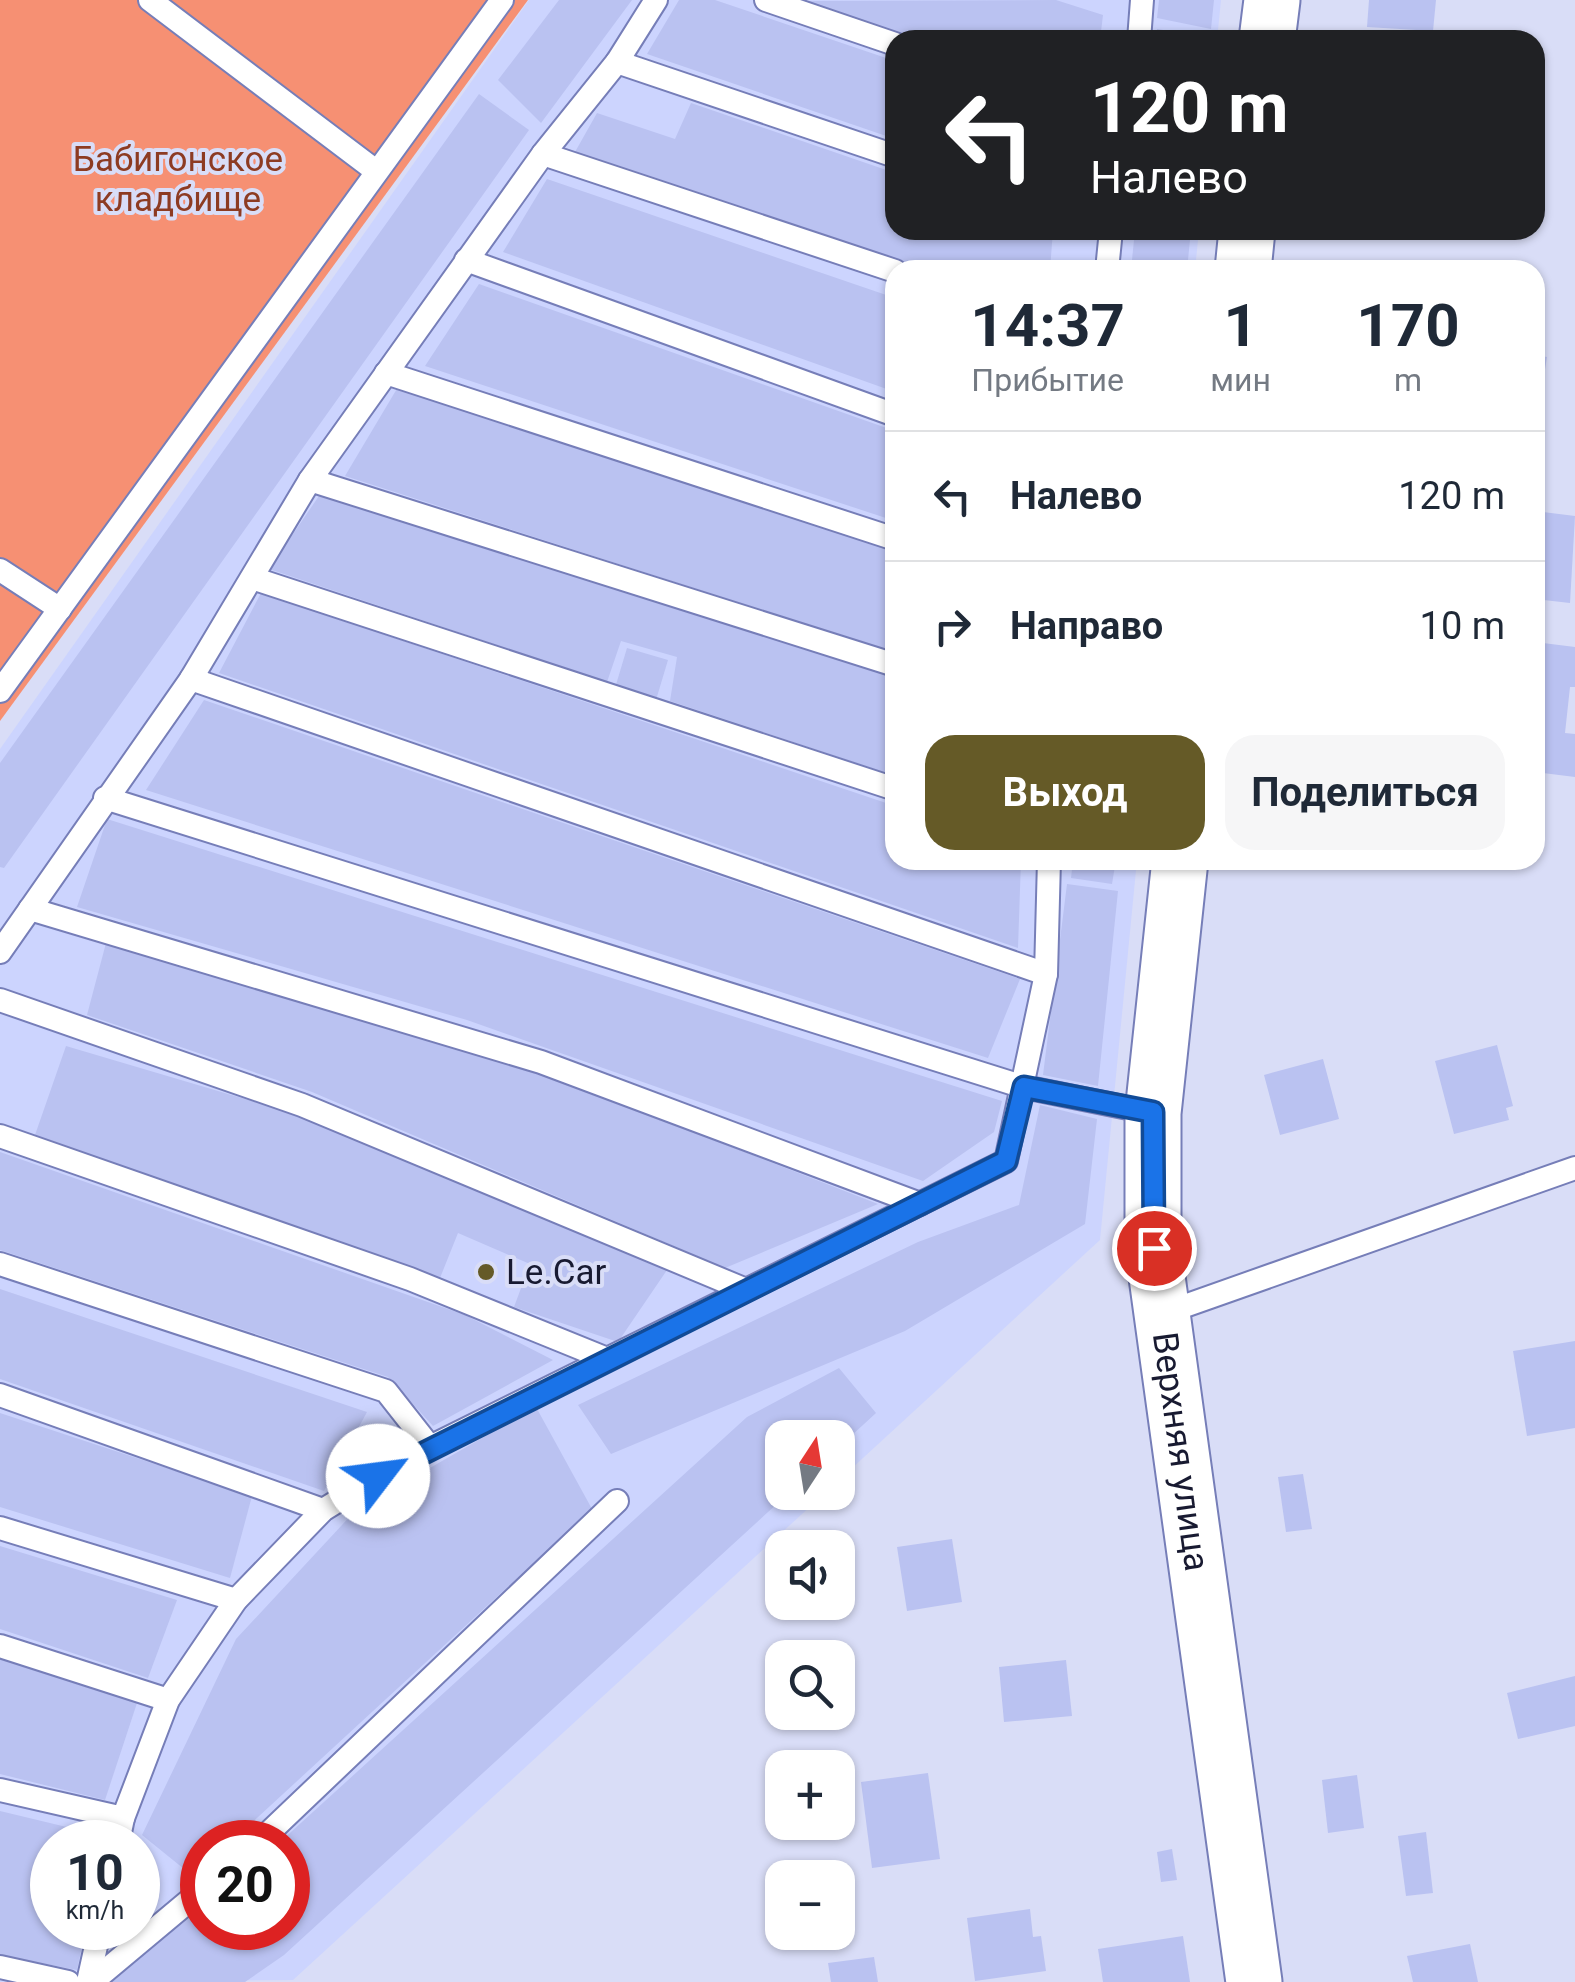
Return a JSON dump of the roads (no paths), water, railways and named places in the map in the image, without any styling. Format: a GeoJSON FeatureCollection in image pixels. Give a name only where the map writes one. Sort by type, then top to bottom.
{"type":"FeatureCollection","features":[{"type":"Feature","properties":{"kind":"street"},"geometry":{"type":"LineString","coordinates":[[1268,30],[1272,0]]}},
{"type":"Feature","properties":{"kind":"street","name":"Верхняя улица"},"geometry":{"type":"LineString","coordinates":[[1179,870],[1153,1112],[1154,1248],[1254,1982]]}},
{"type":"Feature","properties":{"kind":"lane"},"geometry":{"type":"LineString","coordinates":[[150,0],[376,170]]}},
{"type":"Feature","properties":{"kind":"lane"},"geometry":{"type":"LineString","coordinates":[[0,691],[502,0]]}},
{"type":"Feature","properties":{"kind":"lane"},"geometry":{"type":"LineString","coordinates":[[0,952],[191,679],[310,480],[543,154],[616,62],[656,0]]}},
{"type":"Feature","properties":{"kind":"lane"},"geometry":{"type":"LineString","coordinates":[[766,0],[885,41]]}},
{"type":"Feature","properties":{"kind":"lane"},"geometry":{"type":"LineString","coordinates":[[1140,30],[1142,0]]}},
{"type":"Feature","properties":{"kind":"lane"},"geometry":{"type":"LineString","coordinates":[[616,62],[885,153]]}},
{"type":"Feature","properties":{"kind":"lane"},"geometry":{"type":"LineString","coordinates":[[543,154],[885,268]]}},
{"type":"Feature","properties":{"kind":"lane"},"geometry":{"type":"LineString","coordinates":[[466,260],[885,410]]}},
{"type":"Feature","properties":{"kind":"lane"},"geometry":{"type":"LineString","coordinates":[[386,373],[885,536]]}},
{"type":"Feature","properties":{"kind":"lane"},"geometry":{"type":"LineString","coordinates":[[310,480],[885,661]]}},
{"type":"Feature","properties":{"kind":"lane"},"geometry":{"type":"LineString","coordinates":[[0,570],[60,609]]}},
{"type":"Feature","properties":{"kind":"lane"},"geometry":{"type":"LineString","coordinates":[[252,578],[885,785]]}},
{"type":"Feature","properties":{"kind":"lane"},"geometry":{"type":"LineString","coordinates":[[191,679],[1046,974]]}},
{"type":"Feature","properties":{"kind":"lane"},"geometry":{"type":"LineString","coordinates":[[105,798],[1024,1087],[1153,1112]]}},
{"type":"Feature","properties":{"kind":"lane"},"geometry":{"type":"LineString","coordinates":[[0,1790],[123,1818],[168,1700],[236,1600],[323,1510],[430,1447],[1006,1161],[1046,974],[1049,870]]}},
{"type":"Feature","properties":{"kind":"lane"},"geometry":{"type":"LineString","coordinates":[[30,909],[541,1062],[920,1204]]}},
{"type":"Feature","properties":{"kind":"lane"},"geometry":{"type":"LineString","coordinates":[[0,1000],[302,1105],[746,1290]]}},
{"type":"Feature","properties":{"kind":"lane"},"geometry":{"type":"LineString","coordinates":[[0,1136],[410,1279],[607,1359]]}},
{"type":"Feature","properties":{"kind":"lane"},"geometry":{"type":"LineString","coordinates":[[1162,1314],[1575,1168]]}},
{"type":"Feature","properties":{"kind":"lane"},"geometry":{"type":"LineString","coordinates":[[0,1264],[386,1391],[430,1447]]}},
{"type":"Feature","properties":{"kind":"lane"},"geometry":{"type":"LineString","coordinates":[[0,1394],[323,1510]]}},
{"type":"Feature","properties":{"kind":"lane"},"geometry":{"type":"LineString","coordinates":[[282,1820],[617,1502]]}},
{"type":"Feature","properties":{"kind":"lane"},"geometry":{"type":"LineString","coordinates":[[0,1528],[236,1600]]}},
{"type":"Feature","properties":{"kind":"lane"},"geometry":{"type":"LineString","coordinates":[[0,1646],[168,1700]]}},
{"type":"Feature","properties":{"kind":"lane"},"geometry":{"type":"LineString","coordinates":[[90,1982],[180,1908]]}},
{"type":"Feature","properties":{"kind":"lane"},"geometry":{"type":"LineString","coordinates":[[90,1982],[96,1950]]}},
{"type":"Feature","properties":{"kind":"lane"},"geometry":{"type":"LineString","coordinates":[[0,1968],[68,1982]]}},
{"type":"Feature","properties":{"kind":"place","name":"Le.Car"},"geometry":{"type":"Point","coordinates":[486,1272]}},
{"type":"Feature","properties":{"kind":"park label","name":"Бабигонское кладбище"},"geometry":{"type":"Point","coordinates":[178,179]}}]}
